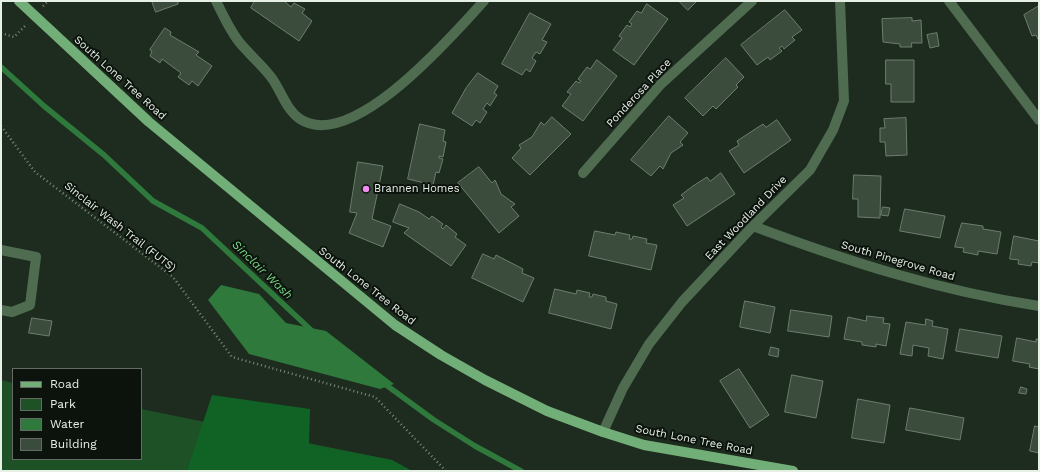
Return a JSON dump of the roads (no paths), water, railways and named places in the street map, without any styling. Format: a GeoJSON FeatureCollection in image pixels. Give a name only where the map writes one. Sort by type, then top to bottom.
{"type":"FeatureCollection","features":[{"type":"Feature","properties":{"kind":"main road","name":"South Lone Tree Road"},"geometry":{"type":"LineString","coordinates":[[19,1],[149,122],[395,325],[441,355],[485,380],[547,411],[603,432],[644,445],[793,471]]}},
{"type":"Feature","properties":{"kind":"street"},"geometry":{"type":"LineString","coordinates":[[216,1],[240,43],[272,78],[290,110],[301,120],[323,126],[331,125],[364,111],[388,95],[424,64],[484,1]]}},
{"type":"Feature","properties":{"kind":"street","name":"Ponderosa Place"},"geometry":{"type":"LineString","coordinates":[[582,173],[662,84],[752,1]]}},
{"type":"Feature","properties":{"kind":"street","name":"East Woodland Drive"},"geometry":{"type":"LineString","coordinates":[[603,432],[623,388],[649,344],[682,302],[753,226],[810,170],[833,130],[844,101],[840,1]]}},
{"type":"Feature","properties":{"kind":"street"},"geometry":{"type":"LineString","coordinates":[[949,1],[1039,120]]}},
{"type":"Feature","properties":{"kind":"street","name":"South Pinegrove Road"},"geometry":{"type":"LineString","coordinates":[[753,226],[818,250],[937,286],[1000,300],[1039,306]]}},
{"type":"Feature","properties":{"kind":"street"},"geometry":{"type":"LineString","coordinates":[[1,250],[36,256],[30,305],[12,312],[1,310]]}},
{"type":"Feature","properties":{"kind":"water"},"geometry":{"type":"Polygon","coordinates":[[[221,285],[259,294],[286,323],[326,331],[394,384],[380,389],[249,354],[208,300],[221,285]]]}},
{"type":"Feature","properties":{"kind":"waterway","name":"Sinclair Wash"},"geometry":{"type":"LineString","coordinates":[[1,67],[44,106],[104,155],[153,201],[202,228],[312,331]]}},
{"type":"Feature","properties":{"kind":"waterway","name":"Sinclair Wash"},"geometry":{"type":"LineString","coordinates":[[382,382],[434,420],[475,446],[521,471]]}},
{"type":"Feature","properties":{"kind":"place","name":"Brannen Homes"},"geometry":{"type":"Point","coordinates":[366,189]}}]}
